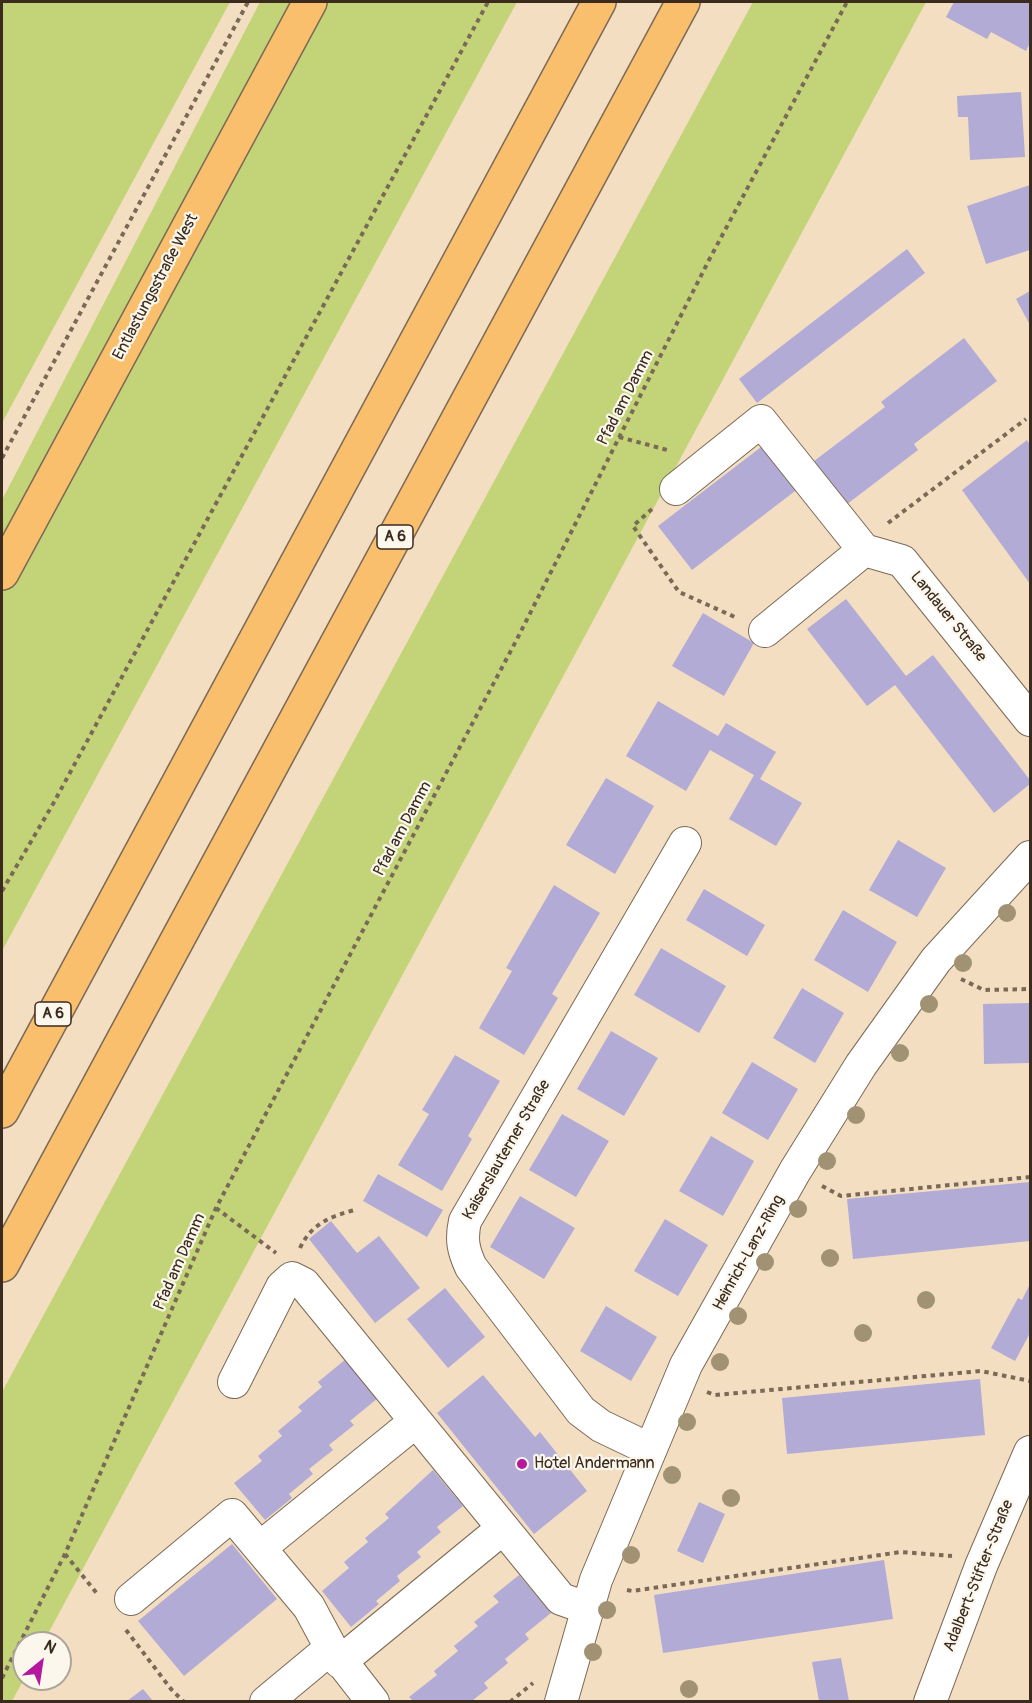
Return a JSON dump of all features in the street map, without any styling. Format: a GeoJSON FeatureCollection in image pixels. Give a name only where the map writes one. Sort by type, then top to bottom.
{"type":"FeatureCollection","features":[{"type":"Feature","properties":{"kind":"main road","name":"Entlastungsstraße West"},"geometry":{"type":"LineString","coordinates":[[2,573],[310,2]]}},
{"type":"Feature","properties":{"kind":"main road","name":"A 6"},"geometry":{"type":"LineString","coordinates":[[2,1111],[599,2]]}},
{"type":"Feature","properties":{"kind":"main road","name":"A 6"},"geometry":{"type":"LineString","coordinates":[[2,1265],[684,2]]}},
{"type":"Feature","properties":{"kind":"street"},"geometry":{"type":"LineString","coordinates":[[676,489],[761,421],[861,548],[765,631]]}},
{"type":"Feature","properties":{"kind":"street","name":"Landauer Straße"},"geometry":{"type":"LineString","coordinates":[[861,548],[902,561],[1030,720]]}},
{"type":"Feature","properties":{"kind":"street","name":"Kaiserslauterner Straße"},"geometry":{"type":"LineString","coordinates":[[649,1449],[601,1426],[581,1411],[471,1267],[464,1251],[462,1236],[471,1210],[685,843]]}},
{"type":"Feature","properties":{"kind":"street","name":"Heinrich-Lanz-Ring"},"geometry":{"type":"LineString","coordinates":[[561,1701],[592,1594],[649,1449],[679,1380],[795,1171],[861,1065],[936,960],[1030,857]]}},
{"type":"Feature","properties":{"kind":"street"},"geometry":{"type":"LineString","coordinates":[[234,1382],[292,1271],[561,1599],[592,1594]]}},
{"type":"Feature","properties":{"kind":"street"},"geometry":{"type":"LineString","coordinates":[[261,1547],[415,1422]]}},
{"type":"Feature","properties":{"kind":"street","name":"Adalbert-Stifter-Straße"},"geometry":{"type":"LineString","coordinates":[[930,1701],[981,1566],[1030,1452]]}},
{"type":"Feature","properties":{"kind":"street"},"geometry":{"type":"LineString","coordinates":[[131,1599],[232,1515],[309,1607],[336,1655],[373,1701]]}},
{"type":"Feature","properties":{"kind":"street"},"geometry":{"type":"LineString","coordinates":[[266,1701],[336,1655],[502,1529]]}},
{"type":"Feature","properties":{"kind":"path"},"geometry":{"type":"LineString","coordinates":[[2,458],[248,2]]}},
{"type":"Feature","properties":{"kind":"path"},"geometry":{"type":"LineString","coordinates":[[2,891],[59,793],[488,2]]}},
{"type":"Feature","properties":{"kind":"path","name":"Pfad am Damm"},"geometry":{"type":"LineString","coordinates":[[2,1678],[65,1554],[216,1208],[516,641],[709,260],[847,2]]}},
{"type":"Feature","properties":{"kind":"path"},"geometry":{"type":"LineString","coordinates":[[861,548],[1026,419]]}},
{"type":"Feature","properties":{"kind":"path"},"geometry":{"type":"LineString","coordinates":[[619,437],[689,456],[676,489],[633,526],[679,592],[765,631]]}},
{"type":"Feature","properties":{"kind":"path"},"geometry":{"type":"LineString","coordinates":[[936,960],[969,985],[984,990],[1030,989]]}},
{"type":"Feature","properties":{"kind":"path"},"geometry":{"type":"LineString","coordinates":[[795,1171],[841,1196],[1030,1177]]}},
{"type":"Feature","properties":{"kind":"path"},"geometry":{"type":"LineString","coordinates":[[216,1208],[292,1271],[306,1235],[330,1216],[356,1210]]}},
{"type":"Feature","properties":{"kind":"path"},"geometry":{"type":"LineString","coordinates":[[679,1380],[715,1395],[981,1371],[1030,1381]]}},
{"type":"Feature","properties":{"kind":"path"},"geometry":{"type":"LineString","coordinates":[[592,1594],[632,1591],[901,1552],[954,1556],[981,1566]]}},
{"type":"Feature","properties":{"kind":"green space"},"geometry":{"type":"Polygon","coordinates":[[[2,2],[230,2],[2,423],[2,2]]]}},
{"type":"Feature","properties":{"kind":"green space"},"geometry":{"type":"Polygon","coordinates":[[[260,2],[517,2],[2,951],[2,500],[260,2]]]}},
{"type":"Feature","properties":{"kind":"green space"},"geometry":{"type":"Polygon","coordinates":[[[753,2],[926,2],[49,1631],[12,1631],[12,1691],[17,1691],[12,1701],[2,1702],[2,1392],[753,2]]]}},
{"type":"Feature","properties":{"kind":"building"},"geometry":{"type":"Polygon","coordinates":[[[954,2],[1030,2],[1030,43],[1026,51],[991,32],[987,39],[946,17],[954,2]]]}},
{"type":"Feature","properties":{"kind":"building"},"geometry":{"type":"Polygon","coordinates":[[[1021,92],[1025,157],[970,160],[968,117],[958,117],[957,96],[1021,92]]]}},
{"type":"Feature","properties":{"kind":"building"},"geometry":{"type":"Polygon","coordinates":[[[1030,185],[1030,250],[986,264],[967,206],[1030,185]]]}},
{"type":"Feature","properties":{"kind":"building"},"geometry":{"type":"Polygon","coordinates":[[[907,249],[925,273],[757,403],[739,379],[907,249]]]}},
{"type":"Feature","properties":{"kind":"building"},"geometry":{"type":"Polygon","coordinates":[[[1030,291],[1030,325],[1016,299],[1030,291]]]}},
{"type":"Feature","properties":{"kind":"building"},"geometry":{"type":"Polygon","coordinates":[[[964,338],[997,381],[914,444],[918,450],[838,511],[805,468],[885,407],[881,402],[964,338]]]}},
{"type":"Feature","properties":{"kind":"building"},"geometry":{"type":"Polygon","coordinates":[[[1027,440],[1030,445],[1030,584],[962,490],[1027,440]]]}},
{"type":"Feature","properties":{"kind":"building"},"geometry":{"type":"Polygon","coordinates":[[[765,444],[799,488],[692,570],[658,526],[765,444]]]}},
{"type":"Feature","properties":{"kind":"building"},"geometry":{"type":"Polygon","coordinates":[[[846,599],[906,676],[933,655],[1030,780],[1030,784],[994,813],[895,685],[867,706],[807,629],[846,599]]]}},
{"type":"Feature","properties":{"kind":"building"},"geometry":{"type":"Polygon","coordinates":[[[703,613],[754,643],[724,696],[672,666],[703,613]]]}},
{"type":"Feature","properties":{"kind":"building"},"geometry":{"type":"Polygon","coordinates":[[[658,701],[718,736],[726,723],[776,752],[760,779],[802,803],[776,846],[729,819],[754,775],[710,750],[686,791],[626,756],[658,701]]]}},
{"type":"Feature","properties":{"kind":"building"},"geometry":{"type":"Polygon","coordinates":[[[606,778],[654,806],[615,874],[566,845],[606,778]]]}},
{"type":"Feature","properties":{"kind":"building"},"geometry":{"type":"Polygon","coordinates":[[[898,840],[946,868],[917,917],[869,890],[898,840]]]}},
{"type":"Feature","properties":{"kind":"building"},"geometry":{"type":"Polygon","coordinates":[[[554,885],[600,913],[552,994],[558,998],[524,1055],[479,1028],[512,971],[506,968],[554,885]]]}},
{"type":"Feature","properties":{"kind":"building"},"geometry":{"type":"Polygon","coordinates":[[[704,889],[765,925],[747,956],[686,920],[704,889]]]}},
{"type":"Feature","properties":{"kind":"building"},"geometry":{"type":"Polygon","coordinates":[[[843,910],[897,942],[868,992],[814,960],[843,910]]]}},
{"type":"Feature","properties":{"kind":"building"},"geometry":{"type":"Polygon","coordinates":[[[661,948],[726,986],[699,1033],[634,995],[661,948]]]}},
{"type":"Feature","properties":{"kind":"building"},"geometry":{"type":"Polygon","coordinates":[[[802,988],[844,1013],[815,1063],[773,1038],[802,988]]]}},
{"type":"Feature","properties":{"kind":"building"},"geometry":{"type":"Polygon","coordinates":[[[1030,1003],[1030,1063],[984,1064],[983,1004],[1030,1003]]]}},
{"type":"Feature","properties":{"kind":"building"},"geometry":{"type":"Polygon","coordinates":[[[611,1031],[658,1058],[624,1116],[577,1089],[611,1031]]]}},
{"type":"Feature","properties":{"kind":"building"},"geometry":{"type":"Polygon","coordinates":[[[455,1055],[500,1081],[468,1136],[472,1139],[442,1191],[398,1165],[429,1114],[422,1110],[455,1055]]]}},
{"type":"Feature","properties":{"kind":"building"},"geometry":{"type":"Polygon","coordinates":[[[752,1062],[798,1089],[768,1140],[722,1113],[752,1062]]]}},
{"type":"Feature","properties":{"kind":"building"},"geometry":{"type":"Polygon","coordinates":[[[562,1114],[609,1141],[576,1197],[529,1170],[562,1114]]]}},
{"type":"Feature","properties":{"kind":"building"},"geometry":{"type":"Polygon","coordinates":[[[711,1136],[754,1161],[723,1216],[679,1191],[711,1136]]]}},
{"type":"Feature","properties":{"kind":"building"},"geometry":{"type":"Polygon","coordinates":[[[378,1174],[443,1210],[427,1237],[363,1201],[378,1174]]]}},
{"type":"Feature","properties":{"kind":"building"},"geometry":{"type":"Polygon","coordinates":[[[1030,1182],[1030,1241],[853,1259],[847,1199],[1030,1182]]]}},
{"type":"Feature","properties":{"kind":"building"},"geometry":{"type":"Polygon","coordinates":[[[520,1196],[575,1228],[544,1279],[490,1247],[520,1196]]]}},
{"type":"Feature","properties":{"kind":"building"},"geometry":{"type":"Polygon","coordinates":[[[665,1219],[708,1245],[678,1296],[634,1271],[665,1219]]]}},
{"type":"Feature","properties":{"kind":"building"},"geometry":{"type":"Polygon","coordinates":[[[331,1221],[357,1253],[379,1236],[420,1288],[375,1323],[309,1239],[331,1221]]]}},
{"type":"Feature","properties":{"kind":"building"},"geometry":{"type":"Polygon","coordinates":[[[1030,1284],[1030,1333],[1015,1361],[991,1348],[1018,1298],[1022,1300],[1030,1284]]]}},
{"type":"Feature","properties":{"kind":"building"},"geometry":{"type":"Polygon","coordinates":[[[445,1288],[485,1337],[448,1368],[407,1319],[445,1288]]]}},
{"type":"Feature","properties":{"kind":"building"},"geometry":{"type":"Polygon","coordinates":[[[606,1306],[657,1337],[631,1381],[580,1351],[606,1306]]]}},
{"type":"Feature","properties":{"kind":"building"},"geometry":{"type":"Polygon","coordinates":[[[346,1359],[378,1398],[350,1421],[354,1425],[329,1445],[333,1450],[309,1469],[313,1474],[289,1494],[292,1498],[265,1520],[234,1483],[262,1461],[258,1456],[282,1436],[278,1431],[302,1411],[298,1407],[322,1387],[318,1382],[346,1359]]]}},
{"type":"Feature","properties":{"kind":"building","name":"Hotel Andermann"},"geometry":{"type":"Polygon","coordinates":[[[483,1375],[535,1437],[540,1432],[587,1491],[534,1534],[437,1413],[483,1375]]]}},
{"type":"Feature","properties":{"kind":"building"},"geometry":{"type":"Polygon","coordinates":[[[980,1379],[985,1435],[787,1454],[782,1398],[980,1379]]]}},
{"type":"Feature","properties":{"kind":"building"},"geometry":{"type":"Polygon","coordinates":[[[433,1470],[463,1506],[437,1527],[441,1532],[417,1552],[421,1557],[397,1576],[400,1581],[376,1601],[379,1604],[351,1627],[322,1591],[349,1568],[344,1562],[368,1542],[365,1538],[389,1518],[385,1514],[433,1470]]]}},
{"type":"Feature","properties":{"kind":"building"},"geometry":{"type":"Polygon","coordinates":[[[699,1502],[725,1514],[703,1563],[677,1551],[699,1502]]]}},
{"type":"Feature","properties":{"kind":"building"},"geometry":{"type":"Polygon","coordinates":[[[232,1544],[277,1599],[184,1676],[138,1621],[232,1544]]]}},
{"type":"Feature","properties":{"kind":"building"},"geometry":{"type":"Polygon","coordinates":[[[884,1560],[893,1619],[663,1653],[654,1595],[884,1560]]]}},
{"type":"Feature","properties":{"kind":"building"},"geometry":{"type":"Polygon","coordinates":[[[519,1575],[551,1613],[525,1634],[529,1639],[505,1659],[508,1663],[484,1683],[488,1688],[472,1701],[413,1701],[409,1697],[437,1675],[434,1671],[458,1651],[454,1646],[478,1626],[474,1622],[499,1602],[493,1596],[519,1575]]]}},
{"type":"Feature","properties":{"kind":"building"},"geometry":{"type":"Polygon","coordinates":[[[841,1658],[849,1701],[819,1701],[812,1662],[841,1658]]]}},
{"type":"Feature","properties":{"kind":"building"},"geometry":{"type":"Polygon","coordinates":[[[143,1689],[153,1701],[127,1701],[143,1689]]]}},
{"type":"Feature","properties":{"kind":"place","name":"Hotel Andermann"},"geometry":{"type":"Point","coordinates":[522,1464]}}]}
